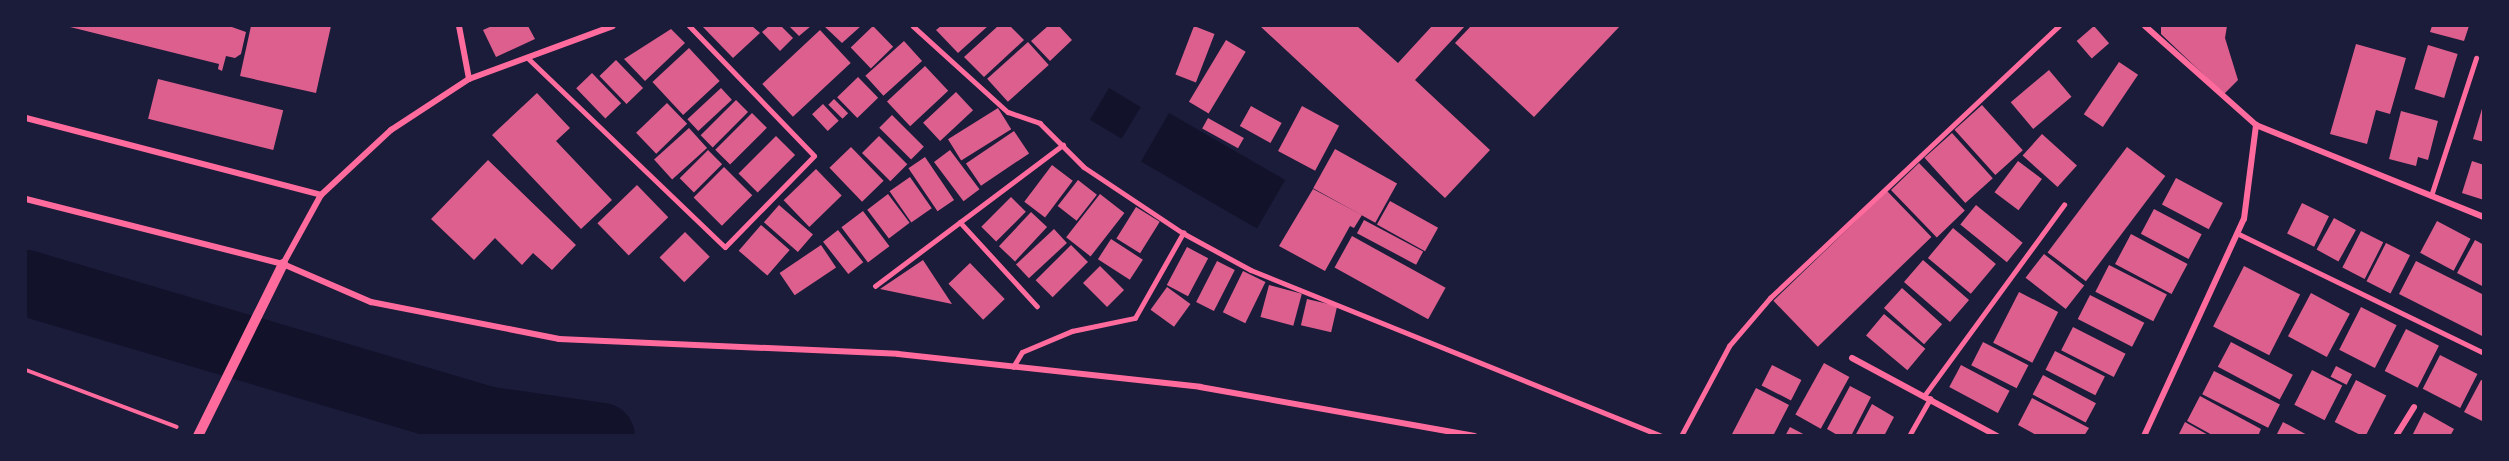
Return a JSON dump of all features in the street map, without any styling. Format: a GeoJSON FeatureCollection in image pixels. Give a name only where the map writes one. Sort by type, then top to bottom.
{"type":"FeatureCollection","features":[{"type":"Feature","properties":{"kind":"street"},"geometry":{"type":"LineString","coordinates":[[459,26],[469,79]]}},
{"type":"Feature","properties":{"kind":"street"},"geometry":{"type":"LineString","coordinates":[[198,435],[283,264],[321,195],[391,130],[469,79],[613,26]]}},
{"type":"Feature","properties":{"kind":"street"},"geometry":{"type":"LineString","coordinates":[[2145,26],[2256,125],[2484,217]]}},
{"type":"Feature","properties":{"kind":"street"},"geometry":{"type":"LineString","coordinates":[[26,118],[321,195]]}},
{"type":"Feature","properties":{"kind":"street"},"geometry":{"type":"LineString","coordinates":[[2144,435],[2244,219],[2256,125]]}},
{"type":"Feature","properties":{"kind":"street"},"geometry":{"type":"LineString","coordinates":[[26,199],[283,264],[371,302],[559,339],[898,354],[1200,387],[1475,435]]}},
{"type":"Feature","properties":{"kind":"street"},"geometry":{"type":"LineString","coordinates":[[1852,358],[1997,435]]}},
{"type":"Feature","properties":{"kind":"street"},"geometry":{"type":"LineString","coordinates":[[2396,435],[2414,407]]}},
{"type":"Feature","properties":{"kind":"lane"},"geometry":{"type":"LineString","coordinates":[[528,58],[725,247],[814,156],[689,26]]}},
{"type":"Feature","properties":{"kind":"lane"},"geometry":{"type":"LineString","coordinates":[[913,26],[1008,111],[1040,123],[1084,167],[1183,233],[1251,270],[1662,435]]}},
{"type":"Feature","properties":{"kind":"lane"},"geometry":{"type":"LineString","coordinates":[[1681,435],[1729,346],[1770,298],[2060,26]]}},
{"type":"Feature","properties":{"kind":"lane"},"geometry":{"type":"LineString","coordinates":[[2431,196],[2476,58]]}},
{"type":"Feature","properties":{"kind":"lane"},"geometry":{"type":"LineString","coordinates":[[874,286],[1063,145]]}},
{"type":"Feature","properties":{"kind":"lane"},"geometry":{"type":"LineString","coordinates":[[1909,435],[1927,398],[2064,205]]}},
{"type":"Feature","properties":{"kind":"lane"},"geometry":{"type":"LineString","coordinates":[[960,222],[1037,306]]}},
{"type":"Feature","properties":{"kind":"lane"},"geometry":{"type":"LineString","coordinates":[[1013,367],[1022,352],[1072,331],[1135,318],[1183,233]]}},
{"type":"Feature","properties":{"kind":"lane"},"geometry":{"type":"LineString","coordinates":[[2237,233],[2484,353]]}},
{"type":"Feature","properties":{"kind":"path"},"geometry":{"type":"LineString","coordinates":[[26,370],[186,431]]}},
{"type":"Feature","properties":{"kind":"shaded area"},"geometry":{"type":"Polygon","coordinates":[[[1109,88],[1141,107],[1122,139],[1090,120],[1109,88]]]}},
{"type":"Feature","properties":{"kind":"shaded area"},"geometry":{"type":"Polygon","coordinates":[[[1169,113],[1285,180],[1257,228],[1141,161],[1169,113]]]}},
{"type":"Feature","properties":{"kind":"building"},"geometry":{"type":"Polygon","coordinates":[[[66,26],[229,26],[246,32],[241,54],[235,58],[226,56],[222,71],[218,69],[219,64],[66,26]]]}},
{"type":"Feature","properties":{"kind":"building"},"geometry":{"type":"Polygon","coordinates":[[[251,26],[331,26],[316,93],[240,76],[251,26]]]}},
{"type":"Feature","properties":{"kind":"building"},"geometry":{"type":"Polygon","coordinates":[[[492,26],[528,26],[535,39],[496,57],[483,30],[492,26]]]}},
{"type":"Feature","properties":{"kind":"building"},"geometry":{"type":"Polygon","coordinates":[[[702,26],[752,26],[760,33],[733,58],[702,26]]]}},
{"type":"Feature","properties":{"kind":"building"},"geometry":{"type":"Polygon","coordinates":[[[769,26],[781,26],[793,38],[780,51],[762,32],[769,26]]]}},
{"type":"Feature","properties":{"kind":"building"},"geometry":{"type":"Polygon","coordinates":[[[789,26],[811,26],[799,36],[789,26]]]}},
{"type":"Feature","properties":{"kind":"building"},"geometry":{"type":"Polygon","coordinates":[[[824,26],[861,26],[842,43],[824,26]]]}},
{"type":"Feature","properties":{"kind":"building"},"geometry":{"type":"Polygon","coordinates":[[[873,26],[893,47],[871,68],[851,48],[873,26]]]}},
{"type":"Feature","properties":{"kind":"building"},"geometry":{"type":"Polygon","coordinates":[[[941,26],[988,26],[958,53],[936,30],[941,26]]]}},
{"type":"Feature","properties":{"kind":"building"},"geometry":{"type":"Polygon","coordinates":[[[998,26],[1010,26],[1024,40],[984,77],[964,57],[998,26]]]}},
{"type":"Feature","properties":{"kind":"building"},"geometry":{"type":"Polygon","coordinates":[[[1048,26],[1059,26],[1072,40],[1050,61],[1031,41],[1048,26]]]}},
{"type":"Feature","properties":{"kind":"building"},"geometry":{"type":"Polygon","coordinates":[[[1194,26],[1215,34],[1196,82],[1175,75],[1194,26]]]}},
{"type":"Feature","properties":{"kind":"building"},"geometry":{"type":"Polygon","coordinates":[[[1260,26],[1357,26],[1398,63],[1432,26],[1465,26],[1415,80],[1490,150],[1445,198],[1260,26]]]}},
{"type":"Feature","properties":{"kind":"building"},"geometry":{"type":"Polygon","coordinates":[[[1471,26],[1620,26],[1534,117],[1455,43],[1471,26]]]}},
{"type":"Feature","properties":{"kind":"building"},"geometry":{"type":"Polygon","coordinates":[[[2094,26],[2109,43],[2092,58],[2077,41],[2094,26]]]}},
{"type":"Feature","properties":{"kind":"building"},"geometry":{"type":"Polygon","coordinates":[[[2161,26],[2227,26],[2225,38],[2238,80],[2224,94],[2161,34],[2161,26]]]}},
{"type":"Feature","properties":{"kind":"building"},"geometry":{"type":"Polygon","coordinates":[[[2432,26],[2469,26],[2464,41],[2430,32],[2432,26]]]}},
{"type":"Feature","properties":{"kind":"building"},"geometry":{"type":"Polygon","coordinates":[[[671,29],[685,43],[645,81],[624,59],[671,29]]]}},
{"type":"Feature","properties":{"kind":"building"},"geometry":{"type":"Polygon","coordinates":[[[820,30],[851,63],[793,117],[762,84],[820,30]]]}},
{"type":"Feature","properties":{"kind":"building"},"geometry":{"type":"Polygon","coordinates":[[[1226,40],[1246,52],[1209,114],[1189,102],[1226,40]]]}},
{"type":"Feature","properties":{"kind":"building"},"geometry":{"type":"Polygon","coordinates":[[[904,41],[922,61],[883,96],[865,76],[904,41]]]}},
{"type":"Feature","properties":{"kind":"building"},"geometry":{"type":"Polygon","coordinates":[[[1028,42],[1049,65],[1008,102],[987,79],[1028,42]]]}},
{"type":"Feature","properties":{"kind":"building"},"geometry":{"type":"Polygon","coordinates":[[[2356,44],[2406,58],[2390,114],[2376,110],[2367,144],[2330,134],[2356,44]]]}},
{"type":"Feature","properties":{"kind":"building"},"geometry":{"type":"Polygon","coordinates":[[[2428,45],[2458,54],[2444,98],[2415,89],[2428,45]]]}},
{"type":"Feature","properties":{"kind":"building"},"geometry":{"type":"Polygon","coordinates":[[[689,48],[720,81],[683,115],[652,82],[689,48]]]}},
{"type":"Feature","properties":{"kind":"building"},"geometry":{"type":"Polygon","coordinates":[[[616,60],[643,88],[627,104],[599,76],[616,60]]]}},
{"type":"Feature","properties":{"kind":"building"},"geometry":{"type":"Polygon","coordinates":[[[2119,62],[2138,75],[2103,127],[2084,114],[2119,62]]]}},
{"type":"Feature","properties":{"kind":"building"},"geometry":{"type":"Polygon","coordinates":[[[925,66],[948,91],[910,126],[887,101],[925,66]]]}},
{"type":"Feature","properties":{"kind":"building"},"geometry":{"type":"Polygon","coordinates":[[[2049,70],[2071,97],[2033,129],[2011,102],[2049,70]]]}},
{"type":"Feature","properties":{"kind":"building"},"geometry":{"type":"Polygon","coordinates":[[[592,73],[621,103],[605,118],[576,88],[592,73]]]}},
{"type":"Feature","properties":{"kind":"building"},"geometry":{"type":"Polygon","coordinates":[[[858,77],[878,98],[857,118],[837,97],[858,77]]]}},
{"type":"Feature","properties":{"kind":"building"},"geometry":{"type":"Polygon","coordinates":[[[158,79],[283,110],[273,150],[148,119],[158,79]]]}},
{"type":"Feature","properties":{"kind":"building"},"geometry":{"type":"Polygon","coordinates":[[[721,88],[732,100],[698,131],[687,119],[721,88]]]}},
{"type":"Feature","properties":{"kind":"building"},"geometry":{"type":"Polygon","coordinates":[[[956,92],[973,110],[940,141],[923,123],[956,92]]]}},
{"type":"Feature","properties":{"kind":"building"},"geometry":{"type":"Polygon","coordinates":[[[537,93],[570,128],[556,141],[612,200],[581,229],[492,135],[537,93]]]}},
{"type":"Feature","properties":{"kind":"building"},"geometry":{"type":"Polygon","coordinates":[[[834,99],[848,113],[842,119],[828,105],[834,99]]]}},
{"type":"Feature","properties":{"kind":"building"},"geometry":{"type":"Polygon","coordinates":[[[736,100],[748,112],[713,147],[701,135],[736,100]]]}},
{"type":"Feature","properties":{"kind":"building"},"geometry":{"type":"Polygon","coordinates":[[[2484,102],[2484,142],[2473,139],[2484,102]]]}},
{"type":"Feature","properties":{"kind":"building"},"geometry":{"type":"Polygon","coordinates":[[[667,103],[687,124],[656,154],[636,133],[667,103]]]}},
{"type":"Feature","properties":{"kind":"building"},"geometry":{"type":"Polygon","coordinates":[[[823,104],[839,121],[828,131],[812,114],[823,104]]]}},
{"type":"Feature","properties":{"kind":"building"},"geometry":{"type":"Polygon","coordinates":[[[1982,105],[2023,150],[1995,175],[1955,130],[1982,105]]]}},
{"type":"Feature","properties":{"kind":"building"},"geometry":{"type":"Polygon","coordinates":[[[1251,106],[1282,123],[1270,143],[1240,126],[1251,106]]]}},
{"type":"Feature","properties":{"kind":"building"},"geometry":{"type":"Polygon","coordinates":[[[1302,106],[1339,126],[1315,171],[1278,151],[1302,106]]]}},
{"type":"Feature","properties":{"kind":"building"},"geometry":{"type":"Polygon","coordinates":[[[998,108],[1011,129],[961,160],[948,139],[998,108]]]}},
{"type":"Feature","properties":{"kind":"building"},"geometry":{"type":"Polygon","coordinates":[[[2401,111],[2438,121],[2428,160],[2418,157],[2416,166],[2389,159],[2401,111]]]}},
{"type":"Feature","properties":{"kind":"building"},"geometry":{"type":"Polygon","coordinates":[[[752,113],[767,128],[730,165],[715,150],[752,113]]]}},
{"type":"Feature","properties":{"kind":"building"},"geometry":{"type":"Polygon","coordinates":[[[892,115],[924,147],[911,160],[879,128],[892,115]]]}},
{"type":"Feature","properties":{"kind":"building"},"geometry":{"type":"Polygon","coordinates":[[[1208,118],[1244,138],[1238,148],[1202,128],[1208,118]]]}},
{"type":"Feature","properties":{"kind":"building"},"geometry":{"type":"Polygon","coordinates":[[[689,128],[707,148],[672,180],[654,159],[689,128]]]}},
{"type":"Feature","properties":{"kind":"building"},"geometry":{"type":"Polygon","coordinates":[[[1014,131],[1029,153],[981,186],[966,163],[1014,131]]]}},
{"type":"Feature","properties":{"kind":"building"},"geometry":{"type":"Polygon","coordinates":[[[1952,133],[1993,178],[1965,203],[1925,158],[1952,133]]]}},
{"type":"Feature","properties":{"kind":"building"},"geometry":{"type":"Polygon","coordinates":[[[2042,134],[2077,165],[2058,187],[2023,156],[2042,134]]]}},
{"type":"Feature","properties":{"kind":"building"},"geometry":{"type":"Polygon","coordinates":[[[776,136],[795,155],[758,193],[739,173],[776,136]]]}},
{"type":"Feature","properties":{"kind":"building"},"geometry":{"type":"Polygon","coordinates":[[[879,136],[907,164],[890,181],[862,153],[879,136]]]}},
{"type":"Feature","properties":{"kind":"building"},"geometry":{"type":"Polygon","coordinates":[[[851,147],[884,181],[862,202],[829,168],[851,147]]]}},
{"type":"Feature","properties":{"kind":"building"},"geometry":{"type":"Polygon","coordinates":[[[2127,147],[2165,176],[2086,281],[2048,252],[2127,147]]]}},
{"type":"Feature","properties":{"kind":"building"},"geometry":{"type":"Polygon","coordinates":[[[1335,149],[1397,183],[1375,223],[1313,188],[1335,149]]]}},
{"type":"Feature","properties":{"kind":"building"},"geometry":{"type":"Polygon","coordinates":[[[708,150],[722,164],[694,192],[680,178],[708,150]]]}},
{"type":"Feature","properties":{"kind":"building"},"geometry":{"type":"Polygon","coordinates":[[[950,150],[979,189],[964,201],[934,162],[950,150]]]}},
{"type":"Feature","properties":{"kind":"building"},"geometry":{"type":"Polygon","coordinates":[[[925,157],[954,200],[937,211],[908,168],[925,157]]]}},
{"type":"Feature","properties":{"kind":"building"},"geometry":{"type":"Polygon","coordinates":[[[488,160],[576,245],[552,270],[533,253],[522,265],[495,238],[474,260],[431,219],[488,160]]]}},
{"type":"Feature","properties":{"kind":"building"},"geometry":{"type":"Polygon","coordinates":[[[2018,161],[2042,179],[2018,210],[1995,192],[2018,161]]]}},
{"type":"Feature","properties":{"kind":"building"},"geometry":{"type":"Polygon","coordinates":[[[2472,161],[2484,165],[2484,200],[2462,193],[2472,161]]]}},
{"type":"Feature","properties":{"kind":"building"},"geometry":{"type":"Polygon","coordinates":[[[1919,163],[1965,210],[1937,238],[1891,190],[1919,163]]]}},
{"type":"Feature","properties":{"kind":"building"},"geometry":{"type":"Polygon","coordinates":[[[1052,165],[1073,181],[1045,217],[1024,202],[1052,165]]]}},
{"type":"Feature","properties":{"kind":"building"},"geometry":{"type":"Polygon","coordinates":[[[724,167],[752,195],[722,226],[694,197],[724,167]]]}},
{"type":"Feature","properties":{"kind":"building"},"geometry":{"type":"Polygon","coordinates":[[[816,169],[842,196],[809,227],[784,200],[816,169]]]}},
{"type":"Feature","properties":{"kind":"building"},"geometry":{"type":"Polygon","coordinates":[[[910,177],[932,208],[911,222],[890,191],[910,177]]]}},
{"type":"Feature","properties":{"kind":"building"},"geometry":{"type":"Polygon","coordinates":[[[2176,178],[2223,203],[2209,229],[2162,204],[2176,178]]]}},
{"type":"Feature","properties":{"kind":"building"},"geometry":{"type":"Polygon","coordinates":[[[1078,180],[1097,195],[1077,221],[1058,206],[1078,180]]]}},
{"type":"Feature","properties":{"kind":"building"},"geometry":{"type":"Polygon","coordinates":[[[637,185],[668,217],[629,256],[597,223],[637,185]]]}},
{"type":"Feature","properties":{"kind":"building"},"geometry":{"type":"Polygon","coordinates":[[[1313,189],[1362,215],[1354,228],[1350,226],[1325,271],[1279,246],[1313,189]]]}},
{"type":"Feature","properties":{"kind":"building"},"geometry":{"type":"Polygon","coordinates":[[[1887,191],[1931,237],[1818,347],[1773,301],[1887,191]]]}},
{"type":"Feature","properties":{"kind":"building"},"geometry":{"type":"Polygon","coordinates":[[[888,194],[910,223],[889,238],[867,210],[888,194]]]}},
{"type":"Feature","properties":{"kind":"building"},"geometry":{"type":"Polygon","coordinates":[[[1100,194],[1124,213],[1091,256],[1066,237],[1100,194]]]}},
{"type":"Feature","properties":{"kind":"building"},"geometry":{"type":"Polygon","coordinates":[[[1011,197],[1026,212],[996,242],[981,227],[1011,197]]]}},
{"type":"Feature","properties":{"kind":"building"},"geometry":{"type":"Polygon","coordinates":[[[1390,201],[1438,228],[1425,251],[1377,225],[1390,201]]]}},
{"type":"Feature","properties":{"kind":"building"},"geometry":{"type":"Polygon","coordinates":[[[2302,203],[2329,216],[2314,247],[2287,234],[2302,203]]]}},
{"type":"Feature","properties":{"kind":"building"},"geometry":{"type":"Polygon","coordinates":[[[779,205],[813,235],[798,252],[764,222],[779,205]]]}},
{"type":"Feature","properties":{"kind":"building"},"geometry":{"type":"Polygon","coordinates":[[[1976,205],[2023,243],[2007,262],[1960,224],[1976,205]]]}},
{"type":"Feature","properties":{"kind":"building"},"geometry":{"type":"Polygon","coordinates":[[[1136,207],[1160,222],[1140,253],[1116,238],[1136,207]]]}},
{"type":"Feature","properties":{"kind":"building"},"geometry":{"type":"Polygon","coordinates":[[[2154,209],[2202,234],[2189,259],[2141,234],[2154,209]]]}},
{"type":"Feature","properties":{"kind":"building"},"geometry":{"type":"Polygon","coordinates":[[[863,211],[889,246],[868,262],[841,227],[863,211]]]}},
{"type":"Feature","properties":{"kind":"building"},"geometry":{"type":"Polygon","coordinates":[[[1031,212],[1047,227],[1015,261],[999,246],[1031,212]]]}},
{"type":"Feature","properties":{"kind":"building"},"geometry":{"type":"Polygon","coordinates":[[[2334,218],[2356,230],[2338,262],[2317,249],[2334,218]]]}},
{"type":"Feature","properties":{"kind":"building"},"geometry":{"type":"Polygon","coordinates":[[[1364,220],[1423,251],[1416,265],[1357,233],[1364,220]]]}},
{"type":"Feature","properties":{"kind":"building"},"geometry":{"type":"Polygon","coordinates":[[[2437,221],[2471,239],[2454,271],[2420,253],[2437,221]]]}},
{"type":"Feature","properties":{"kind":"building"},"geometry":{"type":"Polygon","coordinates":[[[761,225],[790,250],[767,276],[739,251],[761,225]]]}},
{"type":"Feature","properties":{"kind":"building"},"geometry":{"type":"Polygon","coordinates":[[[1953,228],[1996,264],[1971,294],[1928,258],[1953,228]]]}},
{"type":"Feature","properties":{"kind":"building"},"geometry":{"type":"Polygon","coordinates":[[[1054,229],[1067,243],[1029,278],[1016,264],[1054,229]]]}},
{"type":"Feature","properties":{"kind":"building"},"geometry":{"type":"Polygon","coordinates":[[[838,230],[863,262],[848,274],[823,242],[838,230]]]}},
{"type":"Feature","properties":{"kind":"building"},"geometry":{"type":"Polygon","coordinates":[[[2361,231],[2383,242],[2365,279],[2342,268],[2361,231]]]}},
{"type":"Feature","properties":{"kind":"building"},"geometry":{"type":"Polygon","coordinates":[[[685,232],[710,257],[684,282],[660,257],[685,232]]]}},
{"type":"Feature","properties":{"kind":"building"},"geometry":{"type":"Polygon","coordinates":[[[2131,234],[2188,264],[2172,294],[2115,264],[2131,234]]]}},
{"type":"Feature","properties":{"kind":"building"},"geometry":{"type":"Polygon","coordinates":[[[1352,236],[1446,288],[1428,319],[1335,267],[1352,236]]]}},
{"type":"Feature","properties":{"kind":"building"},"geometry":{"type":"Polygon","coordinates":[[[1111,239],[1143,260],[1130,280],[1098,259],[1111,239]]]}},
{"type":"Feature","properties":{"kind":"building"},"geometry":{"type":"Polygon","coordinates":[[[2475,240],[2484,245],[2484,287],[2457,273],[2475,240]]]}},
{"type":"Feature","properties":{"kind":"building"},"geometry":{"type":"Polygon","coordinates":[[[2386,243],[2410,255],[2391,294],[2366,281],[2386,243]]]}},
{"type":"Feature","properties":{"kind":"building"},"geometry":{"type":"Polygon","coordinates":[[[821,245],[836,267],[795,295],[780,273],[821,245]]]}},
{"type":"Feature","properties":{"kind":"building"},"geometry":{"type":"Polygon","coordinates":[[[1071,245],[1088,262],[1053,297],[1036,280],[1071,245]]]}},
{"type":"Feature","properties":{"kind":"building"},"geometry":{"type":"Polygon","coordinates":[[[1187,247],[1208,258],[1188,296],[1167,285],[1187,247]]]}},
{"type":"Feature","properties":{"kind":"building"},"geometry":{"type":"Polygon","coordinates":[[[2044,254],[2084,285],[2066,309],[2026,278],[2044,254]]]}},
{"type":"Feature","properties":{"kind":"building"},"geometry":{"type":"Polygon","coordinates":[[[923,260],[952,304],[880,289],[923,260]]]}},
{"type":"Feature","properties":{"kind":"building"},"geometry":{"type":"Polygon","coordinates":[[[1923,260],[1969,300],[1950,322],[1904,282],[1923,260]]]}},
{"type":"Feature","properties":{"kind":"building"},"geometry":{"type":"Polygon","coordinates":[[[1217,261],[1235,270],[1214,311],[1196,302],[1217,261]]]}},
{"type":"Feature","properties":{"kind":"building"},"geometry":{"type":"Polygon","coordinates":[[[2416,261],[2484,295],[2484,337],[2399,294],[2416,261]]]}},
{"type":"Feature","properties":{"kind":"building"},"geometry":{"type":"Polygon","coordinates":[[[970,263],[1005,299],[983,320],[948,284],[970,263]]]}},
{"type":"Feature","properties":{"kind":"building"},"geometry":{"type":"Polygon","coordinates":[[[2109,265],[2167,295],[2153,321],[2095,292],[2109,265]]]}},
{"type":"Feature","properties":{"kind":"building"},"geometry":{"type":"Polygon","coordinates":[[[1100,266],[1124,290],[1107,307],[1083,283],[1100,266]]]}},
{"type":"Feature","properties":{"kind":"building"},"geometry":{"type":"Polygon","coordinates":[[[2244,266],[2300,295],[2269,355],[2213,327],[2244,266]]]}},
{"type":"Feature","properties":{"kind":"building"},"geometry":{"type":"Polygon","coordinates":[[[1243,271],[1265,282],[1245,323],[1223,312],[1243,271]]]}},
{"type":"Feature","properties":{"kind":"building"},"geometry":{"type":"Polygon","coordinates":[[[1269,285],[1302,294],[1293,326],[1260,317],[1269,285]]]}},
{"type":"Feature","properties":{"kind":"building"},"geometry":{"type":"Polygon","coordinates":[[[1167,287],[1190,304],[1174,327],[1151,310],[1167,287]]]}},
{"type":"Feature","properties":{"kind":"building"},"geometry":{"type":"Polygon","coordinates":[[[1902,288],[1942,324],[1924,344],[1884,308],[1902,288]]]}},
{"type":"Feature","properties":{"kind":"building"},"geometry":{"type":"Polygon","coordinates":[[[2019,292],[2058,312],[2032,363],[1993,343],[2019,292]]]}},
{"type":"Feature","properties":{"kind":"building"},"geometry":{"type":"Polygon","coordinates":[[[2311,293],[2350,314],[2327,357],[2288,336],[2311,293]]]}},
{"type":"Feature","properties":{"kind":"building"},"geometry":{"type":"Polygon","coordinates":[[[2090,295],[2144,323],[2132,347],[2078,319],[2090,295]]]}},
{"type":"Feature","properties":{"kind":"building"},"geometry":{"type":"Polygon","coordinates":[[[1307,299],[1337,306],[1331,332],[1301,325],[1307,299]]]}},
{"type":"Feature","properties":{"kind":"building"},"geometry":{"type":"Polygon","coordinates":[[[2361,307],[2397,325],[2375,368],[2339,350],[2361,307]]]}},
{"type":"Feature","properties":{"kind":"building"},"geometry":{"type":"Polygon","coordinates":[[[1884,314],[1925,349],[1907,370],[1866,335],[1884,314]]]}},
{"type":"Feature","properties":{"kind":"building"},"geometry":{"type":"Polygon","coordinates":[[[2073,327],[2126,354],[2114,377],[2061,350],[2073,327]]]}},
{"type":"Feature","properties":{"kind":"building"},"geometry":{"type":"Polygon","coordinates":[[[2406,329],[2439,346],[2418,388],[2385,371],[2406,329]]]}},
{"type":"Feature","properties":{"kind":"building"},"geometry":{"type":"Polygon","coordinates":[[[1983,342],[2028,365],[2017,388],[1971,365],[1983,342]]]}},
{"type":"Feature","properties":{"kind":"building"},"geometry":{"type":"Polygon","coordinates":[[[2231,342],[2293,375],[2280,400],[2218,367],[2231,342]]]}},
{"type":"Feature","properties":{"kind":"building"},"geometry":{"type":"Polygon","coordinates":[[[2055,351],[2105,376],[2095,395],[2045,370],[2055,351]]]}},
{"type":"Feature","properties":{"kind":"building"},"geometry":{"type":"Polygon","coordinates":[[[2440,355],[2477,374],[2460,408],[2423,389],[2440,355]]]}},
{"type":"Feature","properties":{"kind":"building"},"geometry":{"type":"Polygon","coordinates":[[[1824,363],[1849,377],[1821,429],[1795,415],[1824,363]]]}},
{"type":"Feature","properties":{"kind":"building"},"geometry":{"type":"Polygon","coordinates":[[[1772,365],[1801,380],[1791,400],[1762,385],[1772,365]]]}},
{"type":"Feature","properties":{"kind":"building"},"geometry":{"type":"Polygon","coordinates":[[[1961,365],[2010,391],[1998,413],[1949,387],[1961,365]]]}},
{"type":"Feature","properties":{"kind":"building"},"geometry":{"type":"Polygon","coordinates":[[[2336,366],[2352,374],[2347,385],[2331,377],[2336,366]]]}},
{"type":"Feature","properties":{"kind":"building"},"geometry":{"type":"Polygon","coordinates":[[[2312,370],[2342,385],[2325,420],[2294,405],[2312,370]]]}},
{"type":"Feature","properties":{"kind":"building"},"geometry":{"type":"Polygon","coordinates":[[[2214,371],[2280,405],[2268,428],[2202,394],[2214,371]]]}},
{"type":"Feature","properties":{"kind":"building"},"geometry":{"type":"Polygon","coordinates":[[[2043,375],[2096,403],[2086,423],[2033,394],[2043,375]]]}},
{"type":"Feature","properties":{"kind":"building"},"geometry":{"type":"Polygon","coordinates":[[[2356,380],[2386,395],[2366,436],[2335,422],[2356,380]]]}},
{"type":"Feature","properties":{"kind":"building"},"geometry":{"type":"Polygon","coordinates":[[[2481,380],[2484,381],[2484,422],[2464,412],[2481,380]]]}},
{"type":"Feature","properties":{"kind":"building"},"geometry":{"type":"Polygon","coordinates":[[[1850,386],[1871,397],[1851,436],[1839,436],[1827,429],[1850,386]]]}},
{"type":"Feature","properties":{"kind":"building"},"geometry":{"type":"Polygon","coordinates":[[[1756,388],[1789,405],[1773,436],[1731,436],[1756,388]]]}},
{"type":"Feature","properties":{"kind":"building"},"geometry":{"type":"Polygon","coordinates":[[[2200,396],[2261,429],[2258,436],[2214,436],[2187,421],[2200,396]]]}},
{"type":"Feature","properties":{"kind":"building"},"geometry":{"type":"Polygon","coordinates":[[[2032,398],[2089,428],[2084,436],[2038,436],[2018,425],[2032,398]]]}},
{"type":"Feature","properties":{"kind":"building"},"geometry":{"type":"Polygon","coordinates":[[[1872,404],[1894,417],[1884,436],[1855,436],[1872,404]]]}},
{"type":"Feature","properties":{"kind":"building"},"geometry":{"type":"Polygon","coordinates":[[[2424,412],[2454,429],[2450,436],[2412,436],[2424,412]]]}},
{"type":"Feature","properties":{"kind":"building"},"geometry":{"type":"Polygon","coordinates":[[[2185,422],[2210,436],[2178,436],[2185,422]]]}},
{"type":"Feature","properties":{"kind":"building"},"geometry":{"type":"Polygon","coordinates":[[[2283,422],[2309,436],[2276,436],[2283,422]]]}},
{"type":"Feature","properties":{"kind":"building"},"geometry":{"type":"Polygon","coordinates":[[[1790,427],[1807,436],[1785,436],[1790,427]]]}},
{"type":"Feature","properties":{"kind":"waterway"},"geometry":{"type":"LineString","coordinates":[[26,283],[484,419],[602,436]]}}]}
